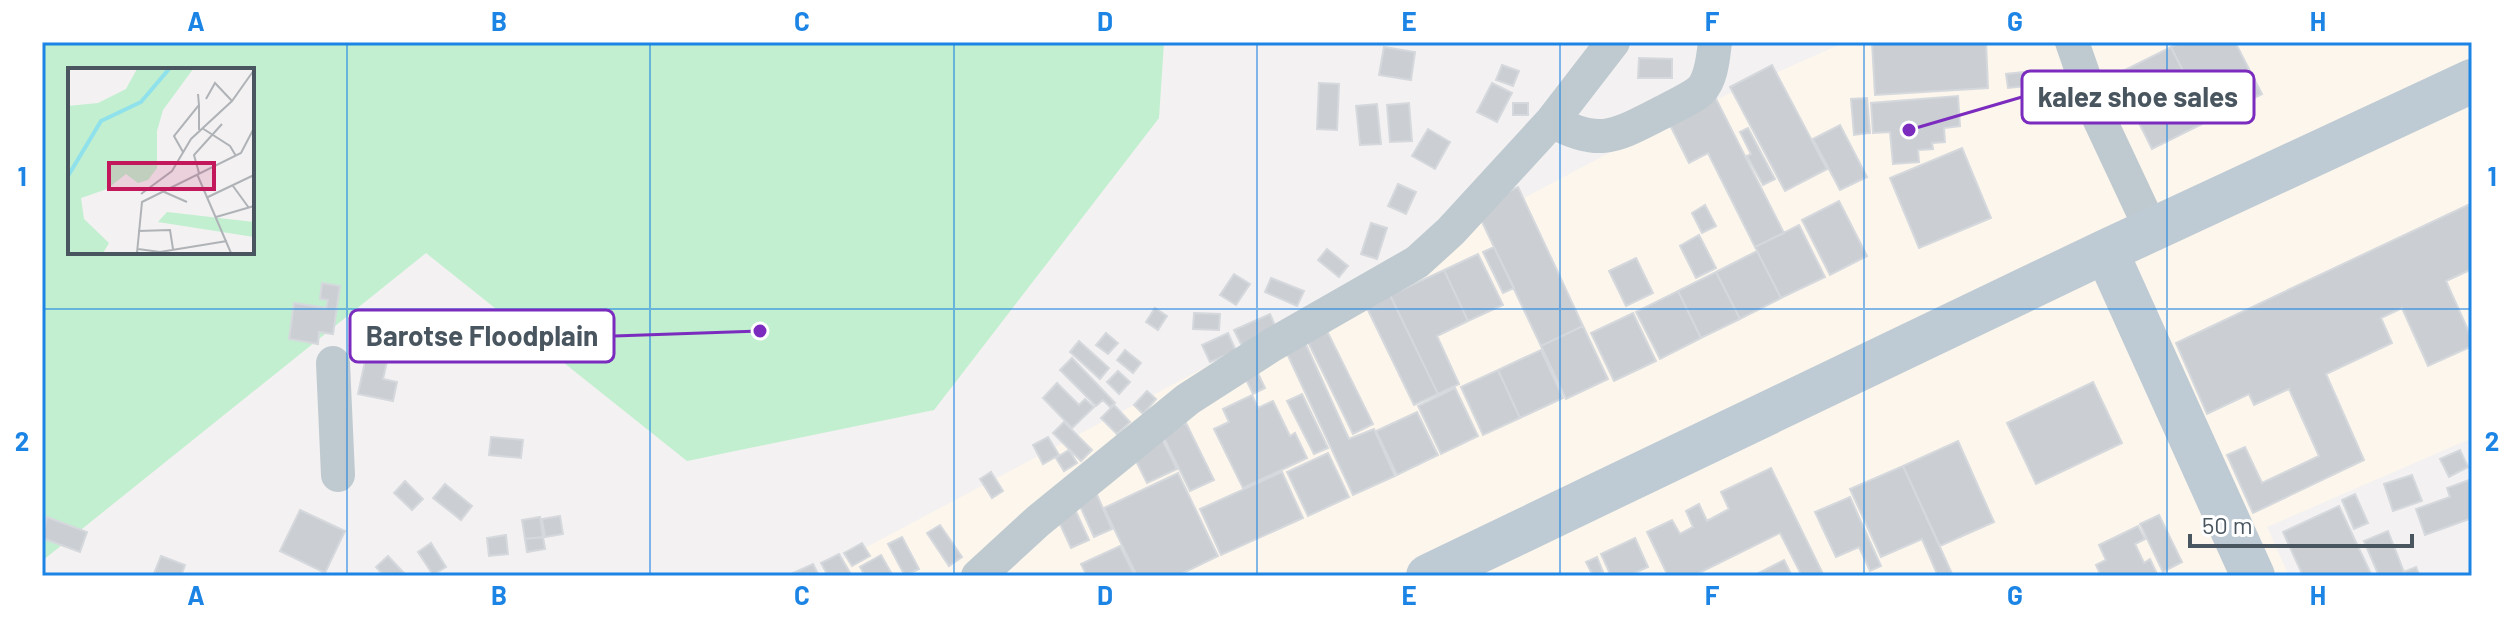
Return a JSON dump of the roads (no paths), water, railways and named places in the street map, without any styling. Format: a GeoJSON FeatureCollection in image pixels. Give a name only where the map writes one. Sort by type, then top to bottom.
{"type":"FeatureCollection","features":[{"type":"Feature","properties":{"kind":"main road"},"geometry":{"type":"LineString","coordinates":[[1428,576],[2151,229],[2472,81]]}},
{"type":"Feature","properties":{"kind":"main road"},"geometry":{"type":"LineString","coordinates":[[2106,251],[2253,576]]}},
{"type":"Feature","properties":{"kind":"street"},"geometry":{"type":"LineString","coordinates":[[978,576],[1038,521],[1188,399],[1272,345],[1417,262],[1451,231],[1552,121],[1613,42]]}},
{"type":"Feature","properties":{"kind":"street"},"geometry":{"type":"LineString","coordinates":[[1552,121],[1576,134],[1595,136],[1613,135],[1632,128],[1701,89],[1712,64],[1715,42]]}},
{"type":"Feature","properties":{"kind":"street"},"geometry":{"type":"LineString","coordinates":[[2072,42],[2097,114],[2151,229]]}},
{"type":"Feature","properties":{"kind":"street"},"geometry":{"type":"LineString","coordinates":[[333,363],[338,475]]}},
{"type":"Feature","properties":{"kind":"place","name":"kalez shoe sales"},"geometry":{"type":"Point","coordinates":[1909,130]}},
{"type":"Feature","properties":{"kind":"place","name":"Barotse Floodplain"},"geometry":{"type":"Point","coordinates":[760,331]}}]}
